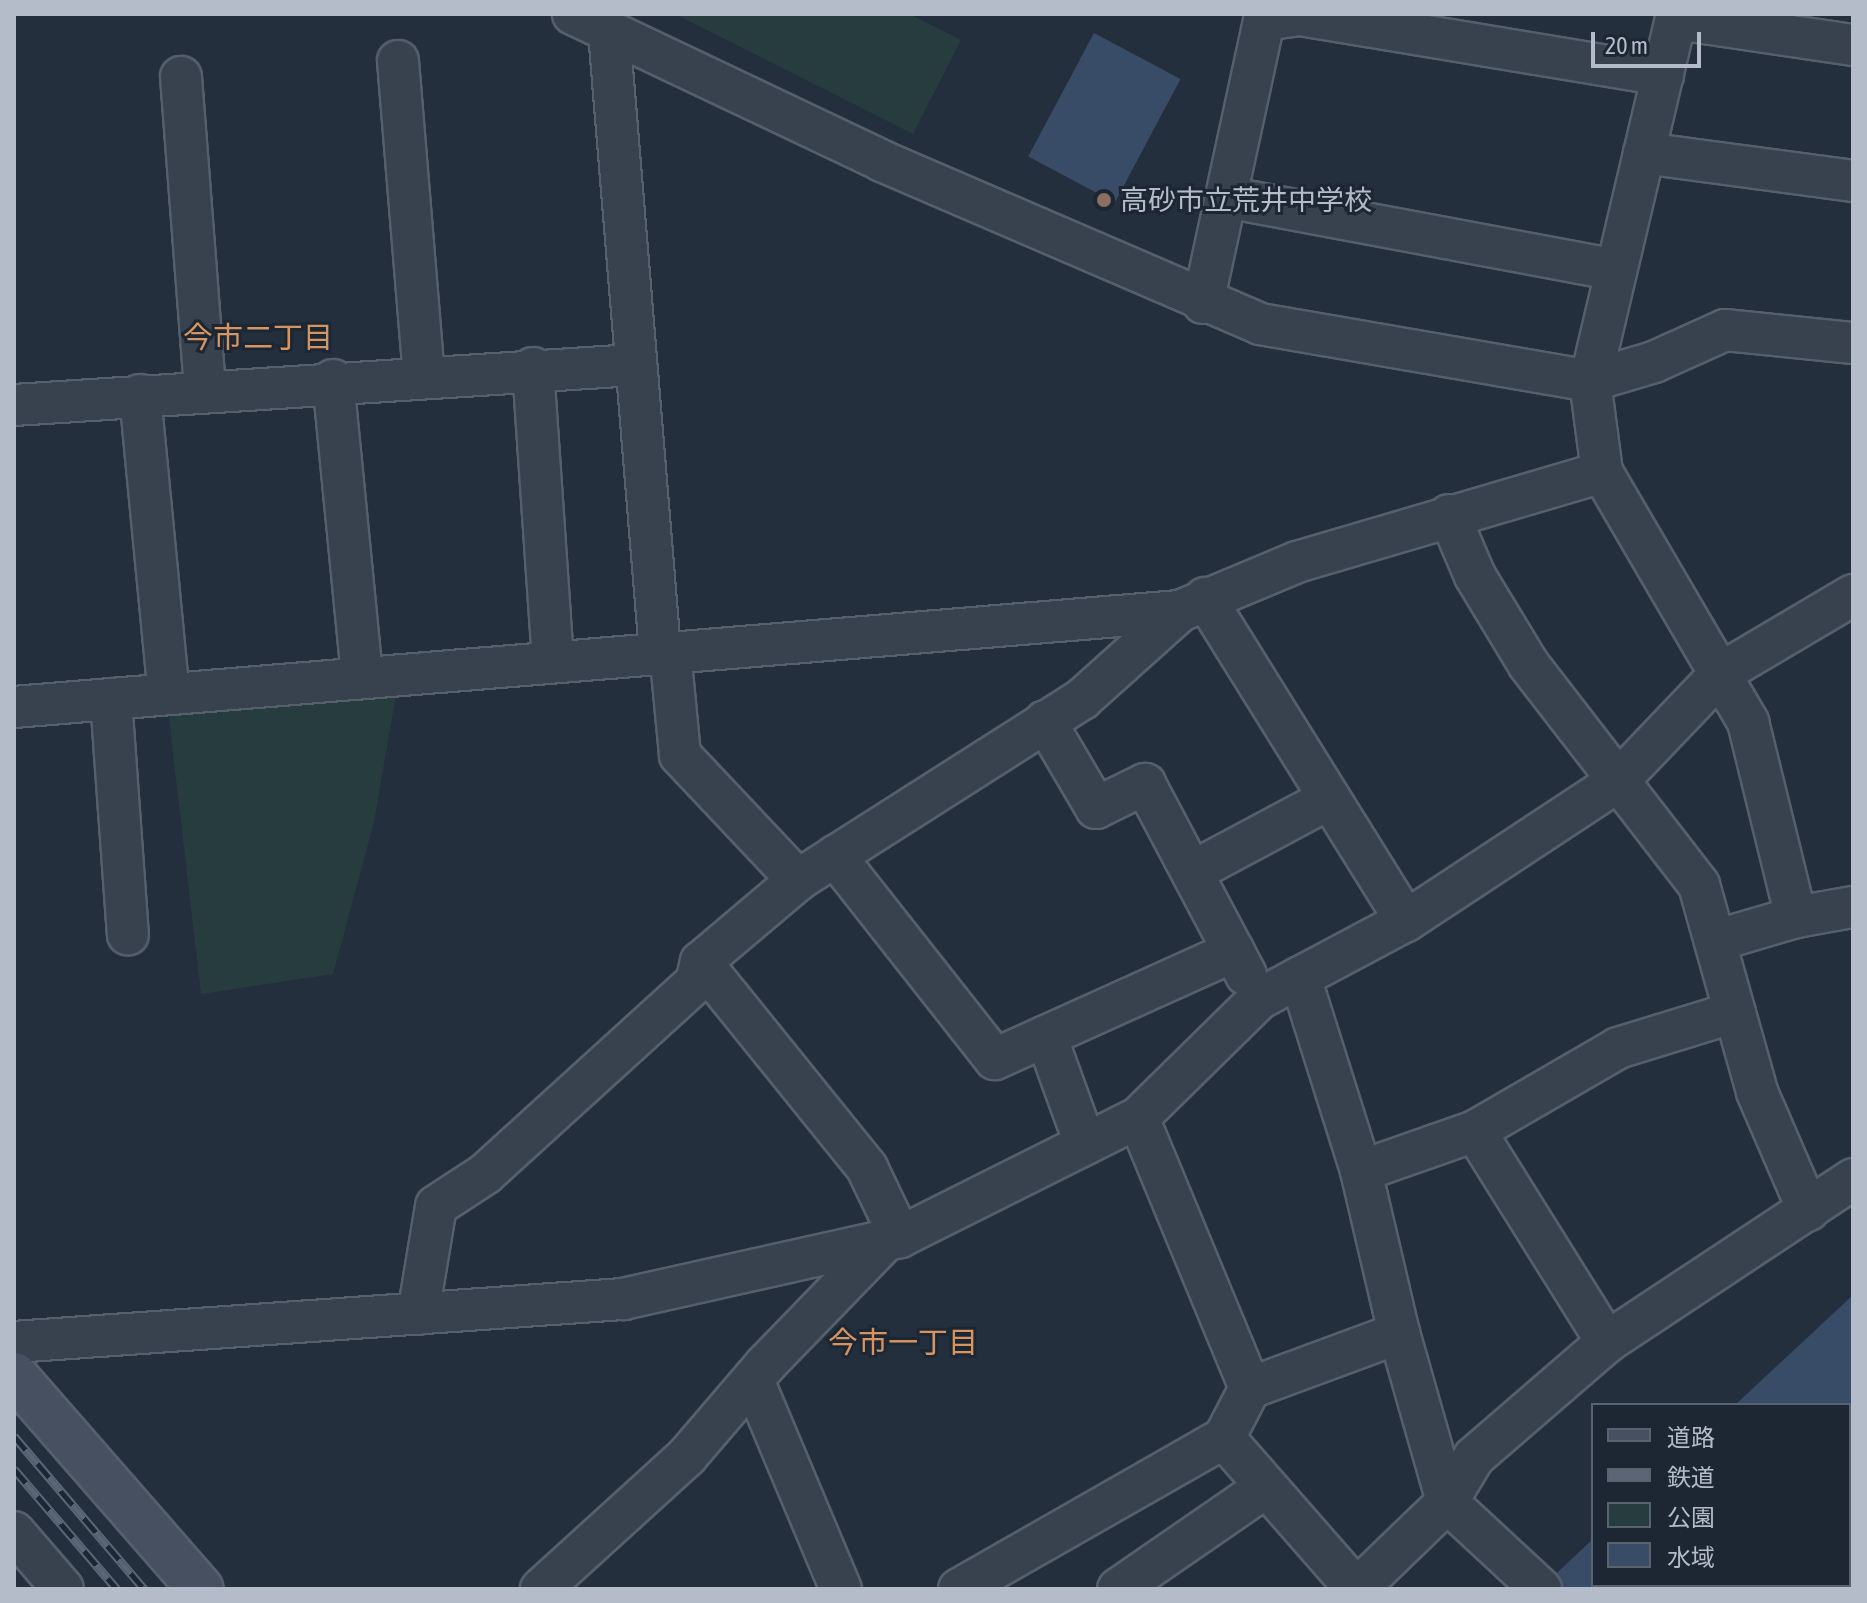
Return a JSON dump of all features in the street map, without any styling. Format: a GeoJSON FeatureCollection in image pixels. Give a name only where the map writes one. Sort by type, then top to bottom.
{"type":"FeatureCollection","features":[{"type":"Feature","properties":{"kind":"street"},"geometry":{"type":"LineString","coordinates":[[573,14],[1203,303],[1260,324],[1590,381],[1654,362],[1725,330],[1853,343]]}},
{"type":"Feature","properties":{"kind":"street"},"geometry":{"type":"LineString","coordinates":[[1203,303],[1264,20],[1300,15],[1663,75]]}},
{"type":"Feature","properties":{"kind":"street"},"geometry":{"type":"LineString","coordinates":[[1796,917],[1748,722],[1602,472],[1590,381],[1676,17],[1853,45]]}},
{"type":"Feature","properties":{"kind":"street"},"geometry":{"type":"LineString","coordinates":[[609,32],[635,365],[665,651],[680,755],[798,880]]}},
{"type":"Feature","properties":{"kind":"street"},"geometry":{"type":"LineString","coordinates":[[398,61],[424,375]]}},
{"type":"Feature","properties":{"kind":"street"},"geometry":{"type":"LineString","coordinates":[[181,77],[205,390]]}},
{"type":"Feature","properties":{"kind":"street"},"geometry":{"type":"LineString","coordinates":[[1644,153],[1853,181]]}},
{"type":"Feature","properties":{"kind":"street"},"geometry":{"type":"LineString","coordinates":[[1226,197],[1616,270]]}},
{"type":"Feature","properties":{"kind":"street"},"geometry":{"type":"LineString","coordinates":[[14,405],[333,380],[635,365]]}},
{"type":"Feature","properties":{"kind":"street"},"geometry":{"type":"LineString","coordinates":[[533,368],[553,660]]}},
{"type":"Feature","properties":{"kind":"street"},"geometry":{"type":"LineString","coordinates":[[333,380],[362,677]]}},
{"type":"Feature","properties":{"kind":"street"},"geometry":{"type":"LineString","coordinates":[[140,395],[169,694]]}},
{"type":"Feature","properties":{"kind":"street"},"geometry":{"type":"LineString","coordinates":[[14,707],[1193,604],[1297,562],[1602,472]]}},
{"type":"Feature","properties":{"kind":"street"},"geometry":{"type":"LineString","coordinates":[[1449,515],[1475,576],[1529,665],[1699,885],[1718,940],[1757,1092],[1808,1210]]}},
{"type":"Feature","properties":{"kind":"street"},"geometry":{"type":"LineString","coordinates":[[14,1342],[623,1299],[893,1239],[1138,1118],[1259,999],[1406,921],[1617,782],[1721,673],[1853,595]]}},
{"type":"Feature","properties":{"kind":"street"},"geometry":{"type":"LineString","coordinates":[[418,1314],[436,1206],[485,1174],[696,982],[701,962],[798,880],[1082,699],[1193,604]]}},
{"type":"Feature","properties":{"kind":"street"},"geometry":{"type":"LineString","coordinates":[[1193,604],[1406,921]]}},
{"type":"Feature","properties":{"kind":"street"},"geometry":{"type":"LineString","coordinates":[[111,699],[128,934]]}},
{"type":"Feature","properties":{"kind":"street"},"geometry":{"type":"LineString","coordinates":[[1045,721],[1096,808],[1145,784],[1259,999]]}},
{"type":"Feature","properties":{"kind":"street"},"geometry":{"type":"LineString","coordinates":[[1192,872],[1327,800]]}},
{"type":"Feature","properties":{"kind":"street"},"geometry":{"type":"LineString","coordinates":[[835,856],[995,1059],[1234,951]]}},
{"type":"Feature","properties":{"kind":"street"},"geometry":{"type":"LineString","coordinates":[[1718,940],[1796,917],[1853,907]]}},
{"type":"Feature","properties":{"kind":"street"},"geometry":{"type":"LineString","coordinates":[[701,962],[867,1168],[893,1239]]}},
{"type":"Feature","properties":{"kind":"street"},"geometry":{"type":"LineString","coordinates":[[1300,977],[1361,1171],[1399,1333],[1447,1502],[1534,1582]]}},
{"type":"Feature","properties":{"kind":"street"},"geometry":{"type":"LineString","coordinates":[[1361,1171],[1475,1131],[1618,1048],[1735,1012]]}},
{"type":"Feature","properties":{"kind":"street"},"geometry":{"type":"LineString","coordinates":[[1046,1036],[1085,1144]]}},
{"type":"Feature","properties":{"kind":"street"},"geometry":{"type":"LineString","coordinates":[[1138,1118],[1250,1388]]}},
{"type":"Feature","properties":{"kind":"street"},"geometry":{"type":"LineString","coordinates":[[1475,1131],[1607,1342]]}},
{"type":"Feature","properties":{"kind":"street"},"geometry":{"type":"LineString","coordinates":[[1224,1438],[1356,1589],[1447,1502],[1474,1457],[1607,1342],[1853,1179]]}},
{"type":"Feature","properties":{"kind":"street"},"geometry":{"type":"LineString","coordinates":[[541,1589],[687,1456],[753,1380],[893,1239]]}},
{"type":"Feature","properties":{"kind":"street"},"geometry":{"type":"LineString","coordinates":[[959,1589],[1224,1438],[1250,1388],[1399,1333]]}},
{"type":"Feature","properties":{"kind":"street"},"geometry":{"type":"LineString","coordinates":[[14,1375],[201,1589]]}},
{"type":"Feature","properties":{"kind":"street"},"geometry":{"type":"LineString","coordinates":[[753,1380],[841,1589]]}},
{"type":"Feature","properties":{"kind":"street"},"geometry":{"type":"LineString","coordinates":[[1118,1589],[1266,1487]]}},
{"type":"Feature","properties":{"kind":"street"},"geometry":{"type":"LineString","coordinates":[[14,1532],[63,1589]]}},
{"type":"Feature","properties":{"kind":"green space"},"geometry":{"type":"Polygon","coordinates":[[[675,14],[909,14],[961,40],[913,134],[675,14]]]}},
{"type":"Feature","properties":{"kind":"green space"},"geometry":{"type":"Polygon","coordinates":[[[397,689],[374,822],[333,974],[201,994],[168,710],[397,689]]]}},
{"type":"Feature","properties":{"kind":"water"},"geometry":{"type":"Polygon","coordinates":[[[1094,33],[1181,79],[1115,203],[1028,157],[1094,33]]]}},
{"type":"Feature","properties":{"kind":"water"},"geometry":{"type":"Polygon","coordinates":[[[1853,1295],[1853,1589],[1540,1589],[1591,1541],[1591,1587],[1851,1587],[1851,1403],[1737,1403],[1853,1295]]]}},
{"type":"Feature","properties":{"kind":"railway"},"geometry":{"type":"LineString","coordinates":[[14,1436],[144,1589]]}},
{"type":"Feature","properties":{"kind":"railway"},"geometry":{"type":"LineString","coordinates":[[14,1469],[117,1589]]}},
{"type":"Feature","properties":{"kind":"place","name":"高砂市立荒井中学校"},"geometry":{"type":"Point","coordinates":[1104,200]}},
{"type":"Feature","properties":{"kind":"district","name":"今市二丁目"},"geometry":{"type":"Point","coordinates":[258,337]}},
{"type":"Feature","properties":{"kind":"district","name":"今市一丁目"},"geometry":{"type":"Point","coordinates":[903,1342]}}]}
